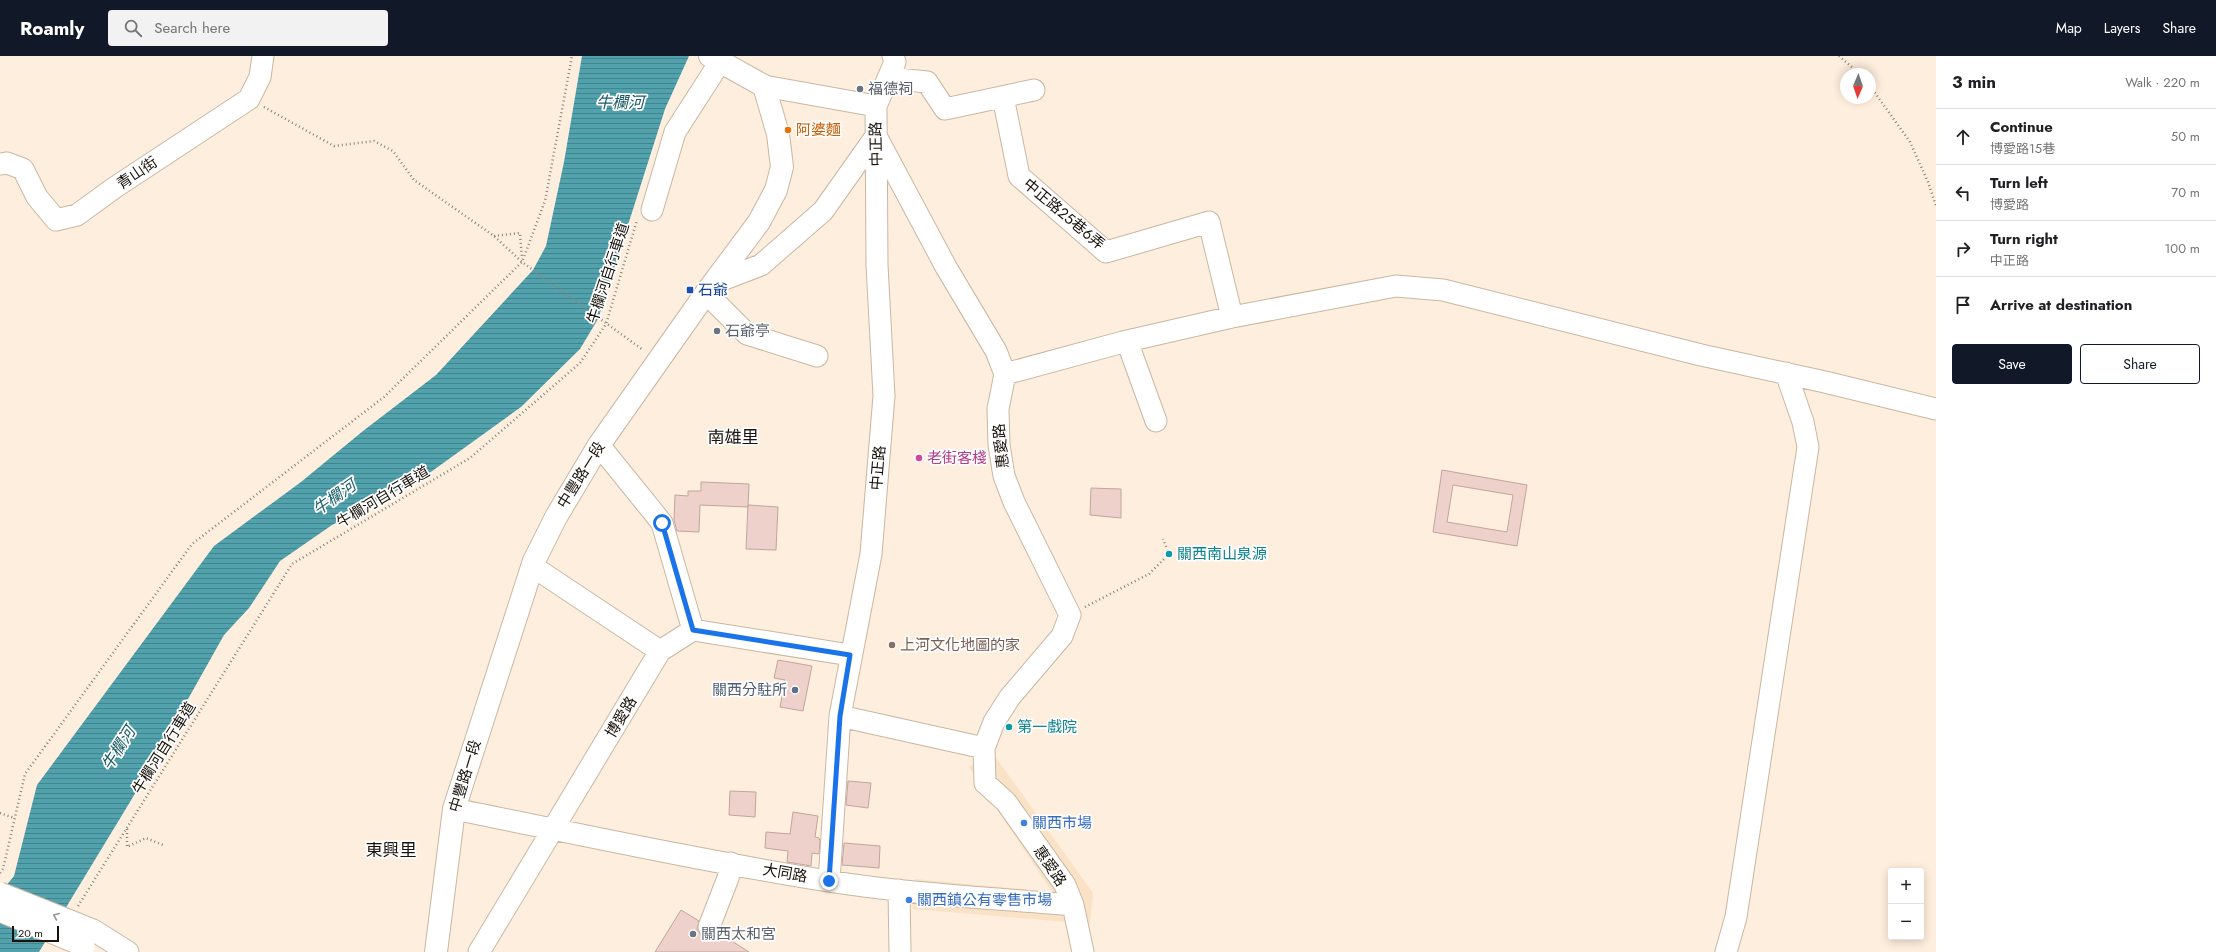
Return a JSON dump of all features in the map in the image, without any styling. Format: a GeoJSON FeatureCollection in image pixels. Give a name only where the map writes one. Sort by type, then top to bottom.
{"type":"FeatureCollection","features":[{"type":"Feature","properties":{"kind":"main road"},"geometry":{"type":"LineString","coordinates":[[715,59],[764,86]]}},
{"type":"Feature","properties":{"kind":"main road","name":"中豐路一段"},"geometry":{"type":"LineString","coordinates":[[436,952],[454,809],[532,566],[556,516],[599,446],[710,288],[759,222],[776,190],[782,167],[778,134],[764,86]]}},
{"type":"Feature","properties":{"kind":"street"},"geometry":{"type":"LineString","coordinates":[[249,99],[260,77],[263,56]]}},
{"type":"Feature","properties":{"kind":"street","name":"中正路"},"geometry":{"type":"LineString","coordinates":[[829,881],[840,716],[850,655],[871,554],[884,396],[877,265],[876,106],[895,62],[894,56]]}},
{"type":"Feature","properties":{"kind":"street"},"geometry":{"type":"LineString","coordinates":[[645,212],[675,132],[715,59]]}},
{"type":"Feature","properties":{"kind":"street"},"geometry":{"type":"LineString","coordinates":[[888,78],[927,82],[945,109],[1034,90]]}},
{"type":"Feature","properties":{"kind":"street"},"geometry":{"type":"LineString","coordinates":[[764,86],[876,106]]}},
{"type":"Feature","properties":{"kind":"street","name":"中正路25巷6弄"},"geometry":{"type":"LineString","coordinates":[[1003,97],[1019,176],[1106,252],[1209,222],[1232,316]]}},
{"type":"Feature","properties":{"kind":"street","name":"青山街"},"geometry":{"type":"LineString","coordinates":[[0,164],[7,163],[23,169],[37,197],[56,220],[77,215],[114,188],[249,99]]}},
{"type":"Feature","properties":{"kind":"street"},"geometry":{"type":"LineString","coordinates":[[817,356],[747,334],[710,288],[761,265],[823,211],[876,136],[946,267],[996,351],[1005,374],[1127,341],[1232,316],[1396,286],[1443,290],[1694,353],[1786,373],[1936,409]]}},
{"type":"Feature","properties":{"kind":"street"},"geometry":{"type":"LineString","coordinates":[[1127,341],[1156,421]]}},
{"type":"Feature","properties":{"kind":"street"},"geometry":{"type":"LineString","coordinates":[[1726,952],[1736,917],[1808,447],[1803,422],[1786,373]]}},
{"type":"Feature","properties":{"kind":"street","name":"惠愛路"},"geometry":{"type":"LineString","coordinates":[[1005,374],[998,409],[999,445],[1004,476],[1014,502],[1070,615],[1062,636],[1010,697],[994,722],[984,748],[985,783],[1006,802],[1066,885],[1073,905]]}},
{"type":"Feature","properties":{"kind":"street"},"geometry":{"type":"LineString","coordinates":[[599,446],[662,523],[693,630],[850,655]]}},
{"type":"Feature","properties":{"kind":"street"},"geometry":{"type":"LineString","coordinates":[[532,566],[660,651]]}},
{"type":"Feature","properties":{"kind":"street","name":"博愛路"},"geometry":{"type":"LineString","coordinates":[[479,952],[660,651],[693,630]]}},
{"type":"Feature","properties":{"kind":"street"},"geometry":{"type":"LineString","coordinates":[[840,716],[984,748]]}},
{"type":"Feature","properties":{"kind":"street","name":"大同路"},"geometry":{"type":"LineString","coordinates":[[454,809],[829,881],[899,890],[1073,905]]}},
{"type":"Feature","properties":{"kind":"street"},"geometry":{"type":"LineString","coordinates":[[709,927],[728,878],[730,863]]}},
{"type":"Feature","properties":{"kind":"street"},"geometry":{"type":"LineString","coordinates":[[899,890],[900,952]]}},
{"type":"Feature","properties":{"kind":"street"},"geometry":{"type":"LineString","coordinates":[[0,893],[93,943]]}},
{"type":"Feature","properties":{"kind":"street"},"geometry":{"type":"LineString","coordinates":[[1073,905],[1083,952]]}},
{"type":"Feature","properties":{"kind":"street"},"geometry":{"type":"LineString","coordinates":[[0,911],[93,943],[128,952]]}},
{"type":"Feature","properties":{"kind":"path"},"geometry":{"type":"LineString","coordinates":[[0,873],[3,869],[25,774],[192,544],[384,397],[522,262],[545,201],[572,56]]}},
{"type":"Feature","properties":{"kind":"path"},"geometry":{"type":"LineString","coordinates":[[1839,56],[1853,68]]}},
{"type":"Feature","properties":{"kind":"path"},"geometry":{"type":"LineString","coordinates":[[1876,94],[1910,142],[1928,182],[1936,206]]}},
{"type":"Feature","properties":{"kind":"path"},"geometry":{"type":"LineString","coordinates":[[249,99],[334,146],[374,141],[393,151],[414,180],[494,236],[522,262],[658,361]]}},
{"type":"Feature","properties":{"kind":"path","name":"牛欄河自行車道"},"geometry":{"type":"LineString","coordinates":[[74,913],[292,564],[470,458],[580,363],[606,324],[645,212]]}},
{"type":"Feature","properties":{"kind":"path"},"geometry":{"type":"LineString","coordinates":[[494,236],[520,233],[522,262]]}},
{"type":"Feature","properties":{"kind":"path"},"geometry":{"type":"LineString","coordinates":[[1070,615],[1150,574],[1169,554],[1163,539]]}},
{"type":"Feature","properties":{"kind":"path"},"geometry":{"type":"LineString","coordinates":[[0,813],[14,818]]}},
{"type":"Feature","properties":{"kind":"path"},"geometry":{"type":"LineString","coordinates":[[127,827],[127,847],[146,838],[163,845]]}},
{"type":"Feature","properties":{"kind":"shaded area","name":"關西市場"},"geometry":{"type":"Polygon","coordinates":[[[992,752],[1093,893],[1090,924],[913,909],[915,879],[1052,892],[969,767],[992,752]]]}},
{"type":"Feature","properties":{"kind":"water","name":"牛欄河"},"geometry":{"type":"Polygon","coordinates":[[[582,56],[689,56],[665,109],[598,319],[580,349],[521,407],[428,474],[332,525],[280,561],[249,608],[224,635],[133,797],[39,952],[0,952],[0,893],[14,876],[37,785],[214,546],[301,482],[363,431],[436,375],[533,270],[546,246],[564,162],[582,56]]]}},
{"type":"Feature","properties":{"kind":"building"},"geometry":{"type":"Polygon","coordinates":[[[1442,470],[1527,485],[1517,546],[1433,532],[1442,470]],[[1453,485],[1447,522],[1507,532],[1513,495],[1453,485]]]}},
{"type":"Feature","properties":{"kind":"building"},"geometry":{"type":"Polygon","coordinates":[[[701,482],[749,484],[748,507],[700,505],[699,532],[677,531],[674,520],[675,495],[688,496],[688,491],[701,491],[701,482]]]}},
{"type":"Feature","properties":{"kind":"building"},"geometry":{"type":"Polygon","coordinates":[[[1091,488],[1121,489],[1121,518],[1090,515],[1091,488]]]}},
{"type":"Feature","properties":{"kind":"building"},"geometry":{"type":"Polygon","coordinates":[[[748,505],[778,507],[776,550],[746,549],[748,505]]]}},
{"type":"Feature","properties":{"kind":"building","name":"關西分駐所"},"geometry":{"type":"Polygon","coordinates":[[[778,660],[812,666],[803,711],[780,707],[785,680],[774,678],[778,660]]]}},
{"type":"Feature","properties":{"kind":"building"},"geometry":{"type":"Polygon","coordinates":[[[848,781],[871,783],[868,808],[846,805],[848,781]]]}},
{"type":"Feature","properties":{"kind":"building"},"geometry":{"type":"Polygon","coordinates":[[[730,791],[756,792],[755,817],[729,815],[730,791]]]}},
{"type":"Feature","properties":{"kind":"building"},"geometry":{"type":"Polygon","coordinates":[[[793,812],[818,816],[815,837],[819,838],[820,841],[819,854],[812,853],[811,866],[787,862],[788,851],[765,848],[766,832],[790,834],[793,812]]]}},
{"type":"Feature","properties":{"kind":"building"},"geometry":{"type":"Polygon","coordinates":[[[844,843],[880,846],[879,868],[842,865],[844,843]]]}},
{"type":"Feature","properties":{"kind":"building","name":"關西太和宮"},"geometry":{"type":"Polygon","coordinates":[[[681,910],[699,921],[697,929],[704,938],[711,939],[719,933],[749,952],[655,952],[681,910]]]}},
{"type":"Feature","properties":{"kind":"place","name":"福德祠"},"geometry":{"type":"Point","coordinates":[860,89]}},
{"type":"Feature","properties":{"kind":"place","name":"阿婆麵"},"geometry":{"type":"Point","coordinates":[788,130]}},
{"type":"Feature","properties":{"kind":"place","name":"石爺"},"geometry":{"type":"Point","coordinates":[690,290]}},
{"type":"Feature","properties":{"kind":"place","name":"石爺亭"},"geometry":{"type":"Point","coordinates":[717,331]}},
{"type":"Feature","properties":{"kind":"place","name":"老街客棧"},"geometry":{"type":"Point","coordinates":[919,458]}},
{"type":"Feature","properties":{"kind":"place","name":"關西南山泉源"},"geometry":{"type":"Point","coordinates":[1169,554]}},
{"type":"Feature","properties":{"kind":"place","name":"上河文化地圖的家"},"geometry":{"type":"Point","coordinates":[892,645]}},
{"type":"Feature","properties":{"kind":"place","name":"關西分駐所"},"geometry":{"type":"Point","coordinates":[795,690]}},
{"type":"Feature","properties":{"kind":"place","name":"第一戲院"},"geometry":{"type":"Point","coordinates":[1009,727]}},
{"type":"Feature","properties":{"kind":"place","name":"關西市場"},"geometry":{"type":"Point","coordinates":[1024,823]}},
{"type":"Feature","properties":{"kind":"place","name":"關西鎮公有零售市場"},"geometry":{"type":"Point","coordinates":[909,900]}},
{"type":"Feature","properties":{"kind":"place","name":"關西太和宮"},"geometry":{"type":"Point","coordinates":[693,934]}},
{"type":"Feature","properties":{"kind":"district","name":"南雄里"},"geometry":{"type":"Point","coordinates":[733,437]}},
{"type":"Feature","properties":{"kind":"district","name":"東興里"},"geometry":{"type":"Point","coordinates":[391,850]}},
{"type":"Feature","properties":{"kind":"route"},"geometry":{"type":"LineString","coordinates":[[662,523],[693,630],[850,655],[840,716],[829,881]]}}]}
